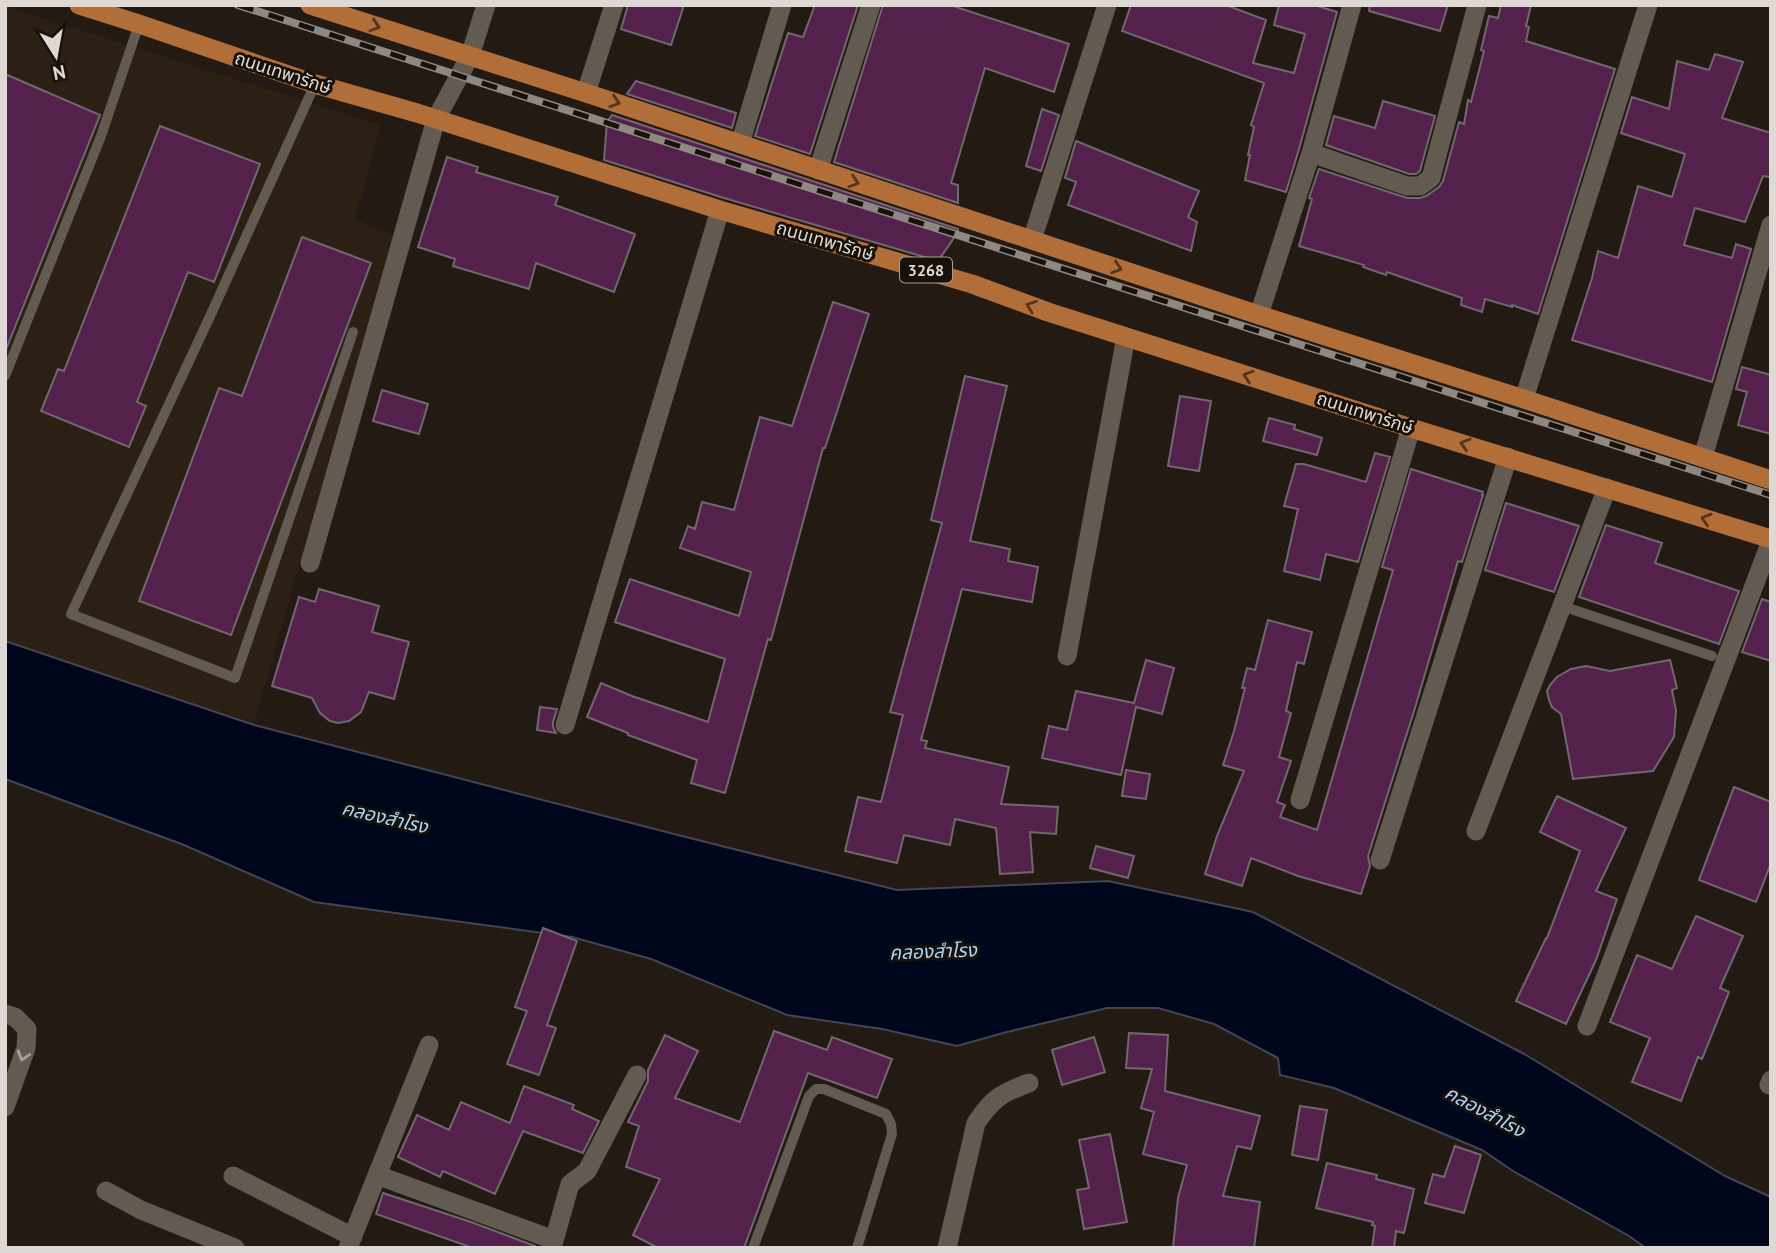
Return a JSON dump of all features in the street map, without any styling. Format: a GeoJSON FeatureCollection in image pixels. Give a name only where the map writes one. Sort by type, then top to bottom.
{"type":"FeatureCollection","features":[{"type":"Feature","properties":{"kind":"main road","name":"ถนนเทพารักษ์"},"geometry":{"type":"LineString","coordinates":[[79,5],[315,84],[436,119],[720,210],[972,284],[1126,337],[1771,540]]}},
{"type":"Feature","properties":{"kind":"main road"},"geometry":{"type":"LineString","coordinates":[[310,5],[1771,480]]}},
{"type":"Feature","properties":{"kind":"street"},"geometry":{"type":"LineString","coordinates":[[310,563],[436,119],[470,56],[486,5]]}},
{"type":"Feature","properties":{"kind":"street"},"geometry":{"type":"LineString","coordinates":[[586,93],[614,5]]}},
{"type":"Feature","properties":{"kind":"street"},"geometry":{"type":"LineString","coordinates":[[740,144],[782,5]]}},
{"type":"Feature","properties":{"kind":"street"},"geometry":{"type":"LineString","coordinates":[[818,170],[871,5]]}},
{"type":"Feature","properties":{"kind":"street"},"geometry":{"type":"LineString","coordinates":[[1032,240],[1107,5]]}},
{"type":"Feature","properties":{"kind":"street"},"geometry":{"type":"LineString","coordinates":[[1259,315],[1311,153],[1352,5]]}},
{"type":"Feature","properties":{"kind":"street"},"geometry":{"type":"LineString","coordinates":[[1311,153],[1407,186],[1420,186],[1431,178],[1477,5]]}},
{"type":"Feature","properties":{"kind":"street"},"geometry":{"type":"LineString","coordinates":[[1524,399],[1648,5]]}},
{"type":"Feature","properties":{"kind":"street"},"geometry":{"type":"LineString","coordinates":[[565,725],[720,210]]}},
{"type":"Feature","properties":{"kind":"street"},"geometry":{"type":"LineString","coordinates":[[1703,457],[1771,225]]}},
{"type":"Feature","properties":{"kind":"street"},"geometry":{"type":"LineString","coordinates":[[1067,656],[1126,337]]}},
{"type":"Feature","properties":{"kind":"street"},"geometry":{"type":"LineString","coordinates":[[1300,800],[1411,428]]}},
{"type":"Feature","properties":{"kind":"street"},"geometry":{"type":"LineString","coordinates":[[1380,860],[1508,457]]}},
{"type":"Feature","properties":{"kind":"street"},"geometry":{"type":"LineString","coordinates":[[1476,831],[1607,488]]}},
{"type":"Feature","properties":{"kind":"street"},"geometry":{"type":"LineString","coordinates":[[1587,1027],[1771,540]]}},
{"type":"Feature","properties":{"kind":"street"},"geometry":{"type":"LineString","coordinates":[[5,1014],[15,1017],[27,1029],[26,1048],[5,1107]]}},
{"type":"Feature","properties":{"kind":"street"},"geometry":{"type":"LineString","coordinates":[[233,1176],[351,1242],[429,1045]]}},
{"type":"Feature","properties":{"kind":"street"},"geometry":{"type":"LineString","coordinates":[[377,1175],[553,1244],[570,1184],[586,1171],[637,1075]]}},
{"type":"Feature","properties":{"kind":"street"},"geometry":{"type":"LineString","coordinates":[[947,1248],[976,1123],[987,1106],[1006,1091],[1028,1083]]}},
{"type":"Feature","properties":{"kind":"street"},"geometry":{"type":"LineString","coordinates":[[106,1191],[141,1210],[235,1248]]}},
{"type":"Feature","properties":{"kind":"lane"},"geometry":{"type":"LineString","coordinates":[[5,376],[101,136],[139,24]]}},
{"type":"Feature","properties":{"kind":"lane"},"geometry":{"type":"LineString","coordinates":[[315,84],[71,614],[235,678],[353,332]]}},
{"type":"Feature","properties":{"kind":"lane"},"geometry":{"type":"LineString","coordinates":[[1562,606],[1712,656]]}},
{"type":"Feature","properties":{"kind":"lane"},"geometry":{"type":"LineString","coordinates":[[753,1248],[809,1096],[816,1089],[824,1089],[886,1114],[891,1124],[892,1134],[857,1248]]}},
{"type":"Feature","properties":{"kind":"shaded area"},"geometry":{"type":"Polygon","coordinates":[[[5,6],[381,125],[355,219],[393,235],[254,725],[5,641],[5,6]]]}},
{"type":"Feature","properties":{"kind":"water","name":"คลองสำโรง"},"geometry":{"type":"Polygon","coordinates":[[[5,641],[254,725],[897,890],[1108,881],[1253,912],[1526,1055],[1725,1176],[1771,1197],[1771,1248],[1646,1248],[1513,1171],[1482,1150],[1334,1088],[1280,1075],[1278,1058],[1214,1024],[1158,1008],[1107,1008],[957,1046],[882,1029],[787,1015],[651,959],[572,937],[314,902],[184,845],[5,779],[5,641]]]}},
{"type":"Feature","properties":{"kind":"building"},"geometry":{"type":"Polygon","coordinates":[[[628,5],[684,5],[671,45],[621,29],[628,5]]]}},
{"type":"Feature","properties":{"kind":"building"},"geometry":{"type":"Polygon","coordinates":[[[815,5],[858,5],[810,154],[755,136],[788,33],[803,37],[815,5]]]}},
{"type":"Feature","properties":{"kind":"building"},"geometry":{"type":"Polygon","coordinates":[[[883,5],[950,5],[1069,44],[1054,92],[985,68],[951,183],[958,185],[958,203],[834,162],[883,5]]]}},
{"type":"Feature","properties":{"kind":"building"},"geometry":{"type":"Polygon","coordinates":[[[1131,5],[1226,5],[1266,20],[1253,63],[1294,73],[1305,34],[1274,25],[1279,5],[1314,5],[1337,12],[1286,192],[1245,180],[1254,127],[1251,125],[1264,83],[1122,31],[1131,5]]]}},
{"type":"Feature","properties":{"kind":"building"},"geometry":{"type":"Polygon","coordinates":[[[1370,5],[1448,5],[1440,31],[1369,11],[1370,5]]]}},
{"type":"Feature","properties":{"kind":"building"},"geometry":{"type":"Polygon","coordinates":[[[1501,5],[1531,5],[1526,41],[1615,69],[1538,314],[1485,299],[1482,312],[1461,305],[1462,298],[1299,246],[1312,199],[1309,198],[1319,169],[1407,198],[1426,196],[1439,187],[1459,122],[1464,124],[1468,100],[1471,102],[1484,51],[1481,50],[1489,16],[1498,18],[1501,5]]]}},
{"type":"Feature","properties":{"kind":"building"},"geometry":{"type":"Polygon","coordinates":[[[1715,54],[1743,62],[1722,118],[1771,133],[1771,177],[1763,176],[1745,222],[1695,208],[1684,245],[1732,258],[1736,244],[1751,249],[1712,382],[1572,340],[1598,251],[1618,258],[1638,186],[1672,197],[1685,154],[1621,133],[1632,97],[1669,109],[1677,61],[1709,70],[1715,54]]]}},
{"type":"Feature","properties":{"kind":"building"},"geometry":{"type":"Polygon","coordinates":[[[5,74],[100,115],[5,352],[5,74]]]}},
{"type":"Feature","properties":{"kind":"building"},"geometry":{"type":"Polygon","coordinates":[[[636,81],[736,113],[732,128],[627,94],[636,81]]]}},
{"type":"Feature","properties":{"kind":"building"},"geometry":{"type":"Polygon","coordinates":[[[1383,101],[1435,116],[1420,171],[1416,174],[1409,174],[1326,145],[1334,116],[1375,128],[1383,101]]]}},
{"type":"Feature","properties":{"kind":"building"},"geometry":{"type":"Polygon","coordinates":[[[1042,109],[1059,115],[1041,171],[1026,166],[1042,109]]]}},
{"type":"Feature","properties":{"kind":"building"},"geometry":{"type":"Polygon","coordinates":[[[612,115],[958,229],[958,232],[938,261],[604,160],[607,122],[612,115]]]}},
{"type":"Feature","properties":{"kind":"building"},"geometry":{"type":"Polygon","coordinates":[[[160,126],[260,164],[214,282],[188,272],[137,402],[146,406],[129,447],[41,411],[58,369],[64,371],[160,126]]]}},
{"type":"Feature","properties":{"kind":"building"},"geometry":{"type":"Polygon","coordinates":[[[1076,141],[1199,191],[1188,217],[1197,222],[1191,251],[1068,205],[1076,182],[1065,178],[1076,141]]]}},
{"type":"Feature","properties":{"kind":"building"},"geometry":{"type":"Polygon","coordinates":[[[447,157],[478,167],[476,172],[558,197],[555,205],[635,234],[614,292],[536,263],[529,289],[453,266],[455,259],[418,247],[447,157]]]}},
{"type":"Feature","properties":{"kind":"building"},"geometry":{"type":"Polygon","coordinates":[[[302,237],[371,263],[231,635],[139,601],[219,388],[242,396],[302,237]]]}},
{"type":"Feature","properties":{"kind":"building"},"geometry":{"type":"Polygon","coordinates":[[[833,302],[869,314],[823,448],[771,640],[768,639],[725,793],[691,783],[697,760],[587,717],[601,683],[708,722],[725,659],[615,622],[630,579],[739,616],[751,572],[680,548],[688,526],[695,529],[702,502],[734,510],[760,417],[792,426],[833,302]]]}},
{"type":"Feature","properties":{"kind":"building"},"geometry":{"type":"Polygon","coordinates":[[[1742,367],[1771,375],[1771,434],[1738,425],[1747,392],[1736,389],[1742,367]]]}},
{"type":"Feature","properties":{"kind":"building"},"geometry":{"type":"Polygon","coordinates":[[[965,376],[1007,386],[970,541],[1010,549],[1008,561],[1038,567],[1032,602],[962,589],[921,740],[927,741],[925,748],[1009,767],[1001,804],[1058,807],[1056,834],[1030,832],[1033,872],[1000,874],[996,828],[955,819],[950,845],[904,835],[897,863],[845,851],[858,797],[881,802],[903,715],[890,712],[942,523],[931,520],[965,376]]]}},
{"type":"Feature","properties":{"kind":"building"},"geometry":{"type":"Polygon","coordinates":[[[382,390],[428,404],[419,434],[373,421],[382,390]]]}},
{"type":"Feature","properties":{"kind":"building"},"geometry":{"type":"Polygon","coordinates":[[[1180,396],[1211,401],[1199,471],[1168,466],[1180,396]]]}},
{"type":"Feature","properties":{"kind":"building"},"geometry":{"type":"Polygon","coordinates":[[[1269,418],[1295,425],[1294,429],[1322,438],[1317,455],[1263,441],[1269,418]]]}},
{"type":"Feature","properties":{"kind":"building"},"geometry":{"type":"Polygon","coordinates":[[[1375,453],[1390,457],[1358,562],[1326,554],[1320,580],[1284,571],[1298,509],[1284,506],[1296,464],[1366,482],[1375,453]]]}},
{"type":"Feature","properties":{"kind":"building"},"geometry":{"type":"Polygon","coordinates":[[[1411,469],[1483,492],[1483,495],[1462,562],[1458,561],[1368,856],[1370,866],[1361,894],[1298,876],[1251,858],[1242,886],[1205,874],[1217,836],[1244,771],[1223,765],[1245,688],[1242,688],[1247,668],[1255,670],[1268,620],[1312,632],[1304,664],[1297,662],[1286,711],[1291,713],[1279,757],[1291,761],[1277,802],[1285,805],[1280,817],[1317,830],[1393,570],[1382,567],[1411,469]]]}},
{"type":"Feature","properties":{"kind":"building"},"geometry":{"type":"Polygon","coordinates":[[[1506,503],[1579,526],[1554,592],[1485,570],[1506,503]]]}},
{"type":"Feature","properties":{"kind":"building"},"geometry":{"type":"Polygon","coordinates":[[[1606,525],[1662,543],[1655,563],[1739,591],[1719,644],[1579,597],[1606,525]]]}},
{"type":"Feature","properties":{"kind":"building"},"geometry":{"type":"Polygon","coordinates":[[[319,589],[379,606],[372,632],[409,642],[394,699],[369,692],[361,712],[349,721],[330,721],[320,713],[312,698],[272,686],[299,597],[315,602],[319,589]]]}},
{"type":"Feature","properties":{"kind":"building"},"geometry":{"type":"Polygon","coordinates":[[[1762,599],[1771,602],[1771,661],[1742,652],[1762,599]]]}},
{"type":"Feature","properties":{"kind":"building"},"geometry":{"type":"Polygon","coordinates":[[[1146,660],[1174,668],[1162,714],[1136,707],[1121,775],[1042,758],[1049,726],[1067,730],[1076,691],[1134,703],[1146,660]]]}},
{"type":"Feature","properties":{"kind":"building"},"geometry":{"type":"Polygon","coordinates":[[[1670,660],[1677,688],[1672,690],[1676,710],[1674,737],[1653,771],[1573,779],[1561,714],[1552,707],[1549,700],[1547,691],[1550,685],[1557,677],[1571,669],[1586,666],[1610,671],[1670,660]]]}},
{"type":"Feature","properties":{"kind":"building"},"geometry":{"type":"Polygon","coordinates":[[[540,707],[557,709],[553,722],[556,733],[537,730],[540,707]]]}},
{"type":"Feature","properties":{"kind":"building"},"geometry":{"type":"Polygon","coordinates":[[[1126,770],[1150,774],[1146,799],[1122,796],[1126,770]]]}},
{"type":"Feature","properties":{"kind":"building"},"geometry":{"type":"Polygon","coordinates":[[[1734,787],[1771,802],[1771,863],[1756,902],[1699,880],[1734,787]]]}},
{"type":"Feature","properties":{"kind":"building"},"geometry":{"type":"Polygon","coordinates":[[[1557,796],[1626,828],[1596,891],[1617,899],[1596,960],[1566,1024],[1516,1001],[1547,938],[1580,851],[1540,832],[1557,796]]]}},
{"type":"Feature","properties":{"kind":"building"},"geometry":{"type":"Polygon","coordinates":[[[1096,846],[1134,856],[1128,878],[1090,868],[1096,846]]]}},
{"type":"Feature","properties":{"kind":"building"},"geometry":{"type":"Polygon","coordinates":[[[1696,916],[1743,936],[1720,988],[1729,992],[1702,1059],[1698,1057],[1681,1101],[1632,1082],[1650,1038],[1610,1022],[1637,955],[1672,969],[1696,916]]]}},
{"type":"Feature","properties":{"kind":"building"},"geometry":{"type":"Polygon","coordinates":[[[543,928],[577,941],[547,1025],[556,1028],[539,1075],[507,1064],[527,1011],[515,1007],[543,928]]]}},
{"type":"Feature","properties":{"kind":"building"},"geometry":{"type":"Polygon","coordinates":[[[774,1031],[827,1050],[832,1037],[892,1059],[877,1098],[808,1073],[744,1248],[658,1248],[633,1235],[660,1179],[626,1167],[639,1126],[628,1122],[648,1081],[648,1070],[665,1035],[698,1051],[675,1098],[740,1122],[774,1031]]]}},
{"type":"Feature","properties":{"kind":"building"},"geometry":{"type":"Polygon","coordinates":[[[1129,1033],[1168,1035],[1165,1091],[1260,1116],[1251,1149],[1237,1146],[1223,1196],[1260,1202],[1254,1248],[1173,1248],[1178,1198],[1187,1165],[1143,1154],[1154,1112],[1141,1108],[1152,1069],[1126,1068],[1129,1033]]]}},
{"type":"Feature","properties":{"kind":"building"},"geometry":{"type":"Polygon","coordinates":[[[1094,1037],[1105,1072],[1062,1085],[1052,1050],[1094,1037]]]}},
{"type":"Feature","properties":{"kind":"building"},"geometry":{"type":"Polygon","coordinates":[[[524,1086],[574,1105],[572,1109],[599,1121],[583,1153],[523,1131],[495,1194],[443,1171],[440,1177],[398,1157],[417,1115],[449,1130],[461,1102],[510,1123],[524,1086]]]}},
{"type":"Feature","properties":{"kind":"building"},"geometry":{"type":"Polygon","coordinates":[[[1300,1106],[1327,1110],[1318,1160],[1292,1155],[1300,1106]]]}},
{"type":"Feature","properties":{"kind":"building"},"geometry":{"type":"Polygon","coordinates":[[[1110,1134],[1127,1222],[1084,1229],[1077,1190],[1089,1188],[1079,1140],[1110,1134]]]}},
{"type":"Feature","properties":{"kind":"building"},"geometry":{"type":"Polygon","coordinates":[[[1455,1146],[1481,1155],[1464,1213],[1425,1203],[1433,1174],[1444,1177],[1455,1146]]]}},
{"type":"Feature","properties":{"kind":"building"},"geometry":{"type":"Polygon","coordinates":[[[1327,1163],[1377,1175],[1376,1179],[1414,1189],[1404,1233],[1396,1231],[1394,1248],[1372,1248],[1375,1226],[1372,1225],[1373,1222],[1316,1208],[1327,1163]]]}},
{"type":"Feature","properties":{"kind":"building"},"geometry":{"type":"Polygon","coordinates":[[[383,1193],[471,1222],[535,1248],[473,1248],[376,1214],[383,1193]]]}},
{"type":"Feature","properties":{"kind":"railway"},"geometry":{"type":"LineString","coordinates":[[238,5],[1771,495]]}}]}
